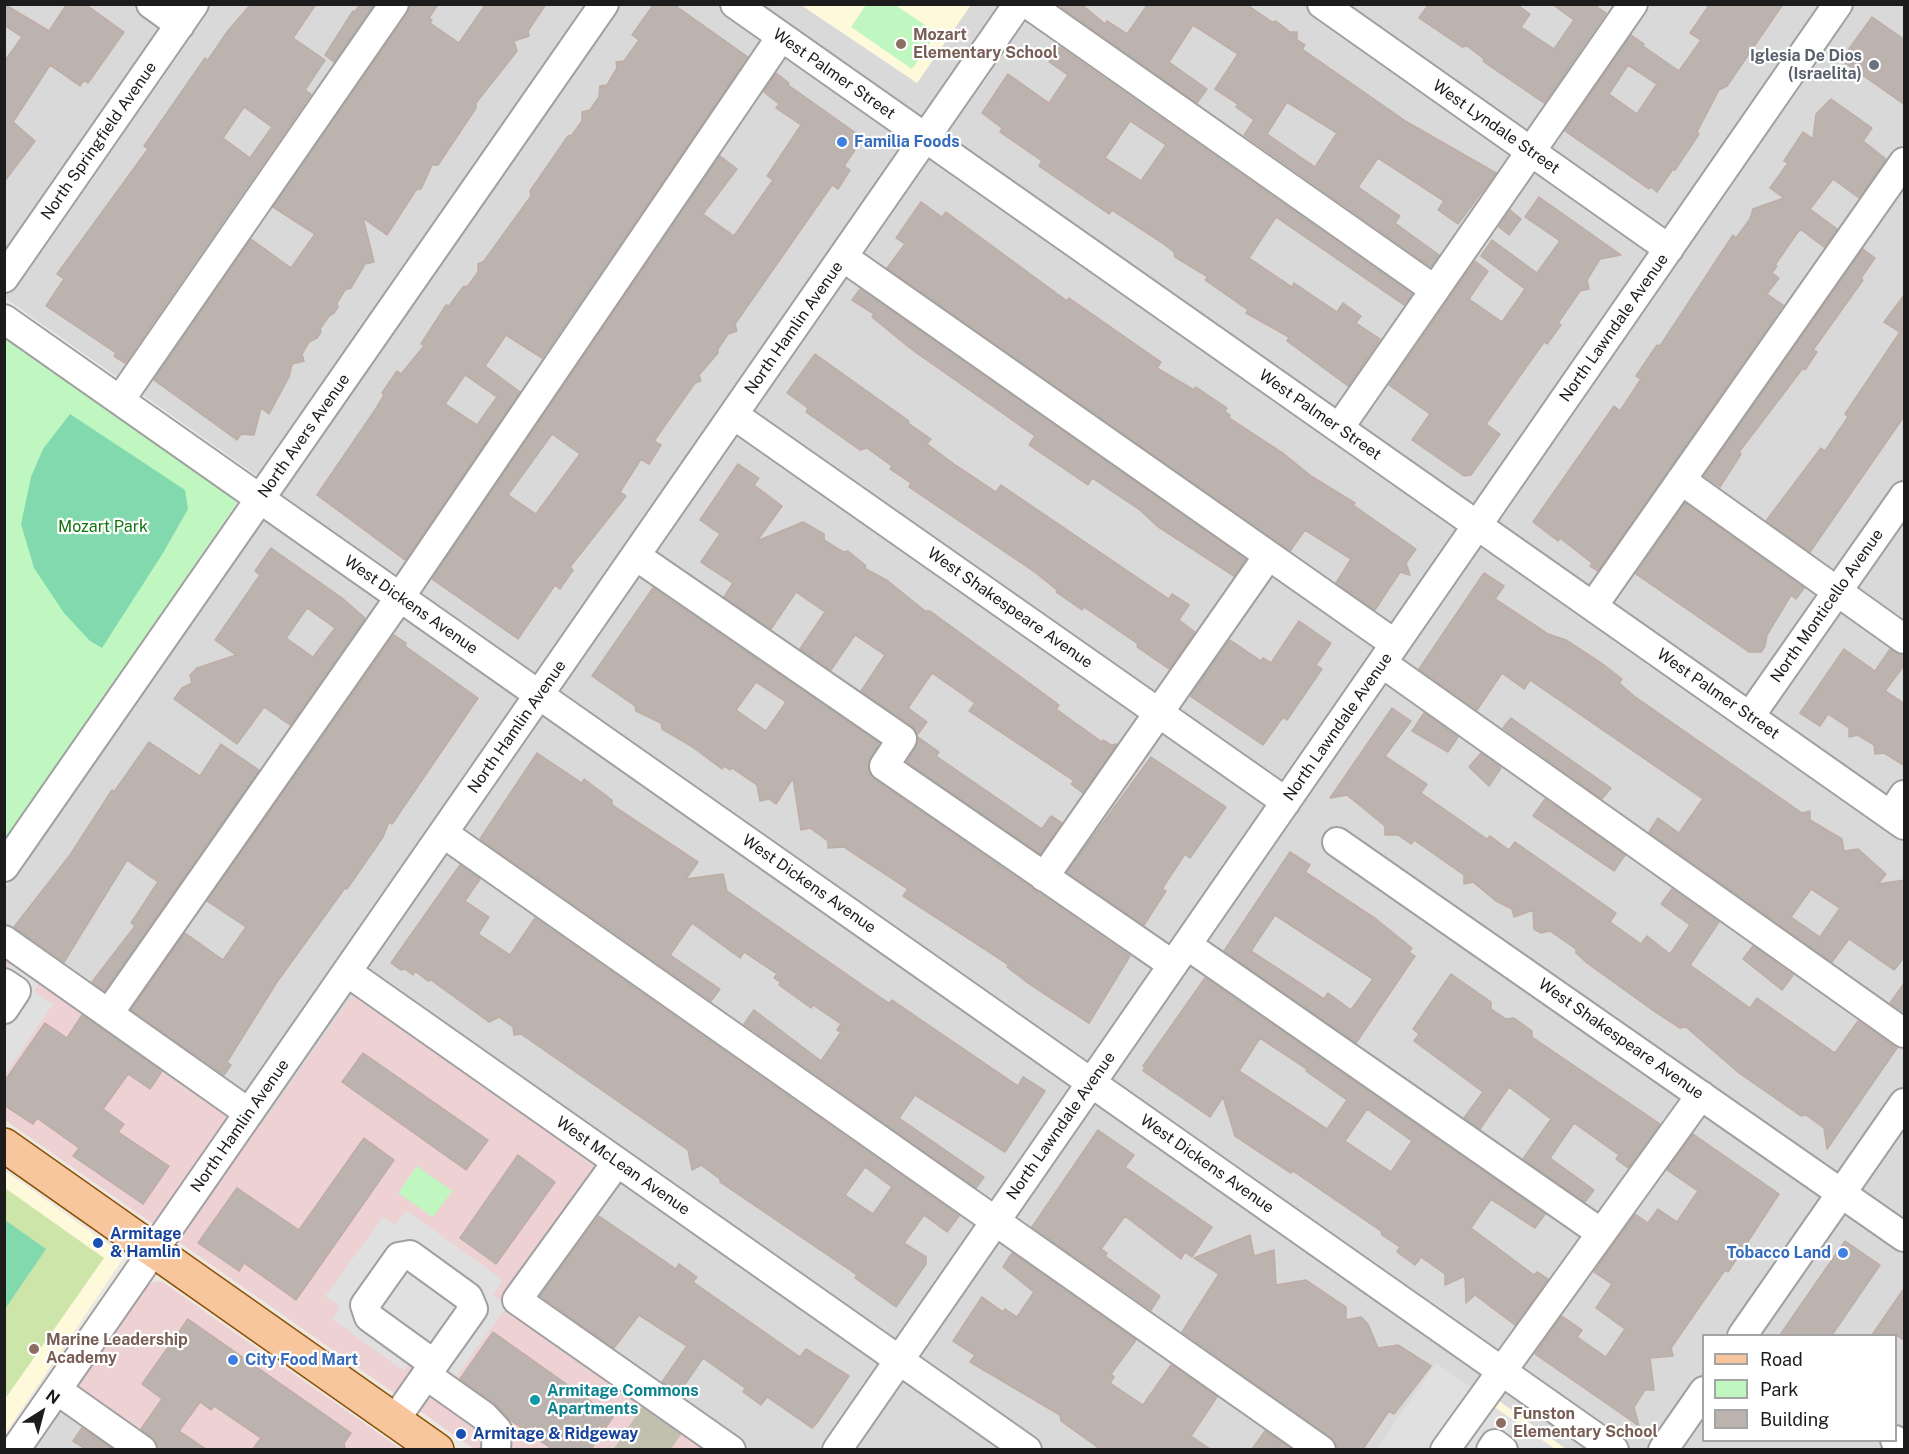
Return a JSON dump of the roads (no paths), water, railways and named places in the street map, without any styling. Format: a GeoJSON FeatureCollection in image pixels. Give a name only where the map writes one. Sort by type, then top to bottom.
{"type":"FeatureCollection","features":[{"type":"Feature","properties":{"kind":"main road"},"geometry":{"type":"LineString","coordinates":[[4,1145],[395,1420],[431,1448]]}},
{"type":"Feature","properties":{"kind":"street"},"geometry":{"type":"LineString","coordinates":[[151,4],[187,15]]}},
{"type":"Feature","properties":{"kind":"street"},"geometry":{"type":"LineString","coordinates":[[120,400],[394,4]]}},
{"type":"Feature","properties":{"kind":"street","name":"North Avers Avenue"},"geometry":{"type":"LineString","coordinates":[[4,867],[604,4]]}},
{"type":"Feature","properties":{"kind":"street","name":"West Palmer Street"},"geometry":{"type":"LineString","coordinates":[[735,4],[1750,716],[1900,812]]}},
{"type":"Feature","properties":{"kind":"street","name":"North Hamlin Avenue"},"geometry":{"type":"LineString","coordinates":[[15,1449],[1018,4]]}},
{"type":"Feature","properties":{"kind":"street"},"geometry":{"type":"LineString","coordinates":[[1028,4],[1435,290]]}},
{"type":"Feature","properties":{"kind":"street","name":"West Lyndale Street"},"geometry":{"type":"LineString","coordinates":[[1322,4],[1669,249]]}},
{"type":"Feature","properties":{"kind":"street","name":"North Lawndale Avenue"},"geometry":{"type":"LineString","coordinates":[[837,1449],[1838,4]]}},
{"type":"Feature","properties":{"kind":"street"},"geometry":{"type":"LineString","coordinates":[[1339,428],[1532,152],[1627,7]]}},
{"type":"Feature","properties":{"kind":"street","name":"North Springfield Avenue"},"geometry":{"type":"LineString","coordinates":[[4,278],[187,15]]}},
{"type":"Feature","properties":{"kind":"street"},"geometry":{"type":"LineString","coordinates":[[109,1013],[400,597],[781,37]]}},
{"type":"Feature","properties":{"kind":"street"},"geometry":{"type":"LineString","coordinates":[[1593,606],[1905,162]]}},
{"type":"Feature","properties":{"kind":"street"},"geometry":{"type":"LineString","coordinates":[[843,257],[1268,556],[1389,653],[1905,1033]]}},
{"type":"Feature","properties":{"kind":"street","name":"West Dickens Avenue"},"geometry":{"type":"LineString","coordinates":[[4,319],[1614,1449]]}},
{"type":"Feature","properties":{"kind":"street","name":"West Shakespeare Avenue"},"geometry":{"type":"LineString","coordinates":[[734,415],[1286,802]]}},
{"type":"Feature","properties":{"kind":"street"},"geometry":{"type":"LineString","coordinates":[[1681,480],[1905,639]]}},
{"type":"Feature","properties":{"kind":"street","name":"North Monticello Avenue"},"geometry":{"type":"LineString","coordinates":[[1750,716],[1905,496]]}},
{"type":"Feature","properties":{"kind":"street"},"geometry":{"type":"LineString","coordinates":[[636,556],[902,739],[884,766],[1044,878],[1180,955],[1601,1233]]}},
{"type":"Feature","properties":{"kind":"street"},"geometry":{"type":"LineString","coordinates":[[1044,878],[1268,556]]}},
{"type":"Feature","properties":{"kind":"street"},"geometry":{"type":"LineString","coordinates":[[443,833],[994,1222],[1321,1449]]}},
{"type":"Feature","properties":{"kind":"street","name":"West Shakespeare Avenue"},"geometry":{"type":"LineString","coordinates":[[1337,842],[1905,1237]]}},
{"type":"Feature","properties":{"kind":"street"},"geometry":{"type":"LineString","coordinates":[[4,940],[249,1113]]}},
{"type":"Feature","properties":{"kind":"street","name":"West McLean Avenue"},"geometry":{"type":"LineString","coordinates":[[347,972],[1027,1449]]}},
{"type":"Feature","properties":{"kind":"street"},"geometry":{"type":"LineString","coordinates":[[4,983],[16,992],[4,1009]]}},
{"type":"Feature","properties":{"kind":"street"},"geometry":{"type":"LineString","coordinates":[[1445,1449],[1701,1095]]}},
{"type":"Feature","properties":{"kind":"street"},"geometry":{"type":"LineString","coordinates":[[1745,1334],[1905,1103]]}},
{"type":"Feature","properties":{"kind":"street"},"geometry":{"type":"LineString","coordinates":[[617,1162],[517,1300],[731,1449]]}},
{"type":"Feature","properties":{"kind":"street"},"geometry":{"type":"LineString","coordinates":[[395,1420],[430,1369],[497,1430],[496,1449]]}},
{"type":"Feature","properties":{"kind":"street"},"geometry":{"type":"LineString","coordinates":[[57,1390],[142,1449]]}},
{"type":"Feature","properties":{"kind":"street"},"geometry":{"type":"LineString","coordinates":[[1663,1449],[1702,1395]]}},
{"type":"Feature","properties":{"kind":"street"},"geometry":{"type":"LineString","coordinates":[[1491,1449],[1495,1444],[1503,1449]]}},
{"type":"Feature","properties":{"kind":"place","name":"Mozart Elementary School"},"geometry":{"type":"Point","coordinates":[901,44]}},
{"type":"Feature","properties":{"kind":"place","name":"Iglesia De Dios (Israelita)"},"geometry":{"type":"Point","coordinates":[1874,65]}},
{"type":"Feature","properties":{"kind":"place","name":"Familia Foods"},"geometry":{"type":"Point","coordinates":[842,142]}},
{"type":"Feature","properties":{"kind":"place","name":"Armitage & Hamlin"},"geometry":{"type":"Point","coordinates":[98,1243]}},
{"type":"Feature","properties":{"kind":"place","name":"Tobacco Land"},"geometry":{"type":"Point","coordinates":[1843,1253]}},
{"type":"Feature","properties":{"kind":"place","name":"Marine Leadership Academy"},"geometry":{"type":"Point","coordinates":[34,1349]}},
{"type":"Feature","properties":{"kind":"place","name":"City Food Mart"},"geometry":{"type":"Point","coordinates":[233,1360]}},
{"type":"Feature","properties":{"kind":"place","name":"Armitage Commons Apartments"},"geometry":{"type":"Point","coordinates":[535,1400]}},
{"type":"Feature","properties":{"kind":"place","name":"Funston Elementary School"},"geometry":{"type":"Point","coordinates":[1501,1423]}},
{"type":"Feature","properties":{"kind":"place","name":"Armitage & Ridgeway"},"geometry":{"type":"Point","coordinates":[461,1434]}},
{"type":"Feature","properties":{"kind":"park label","name":"Mozart Park"},"geometry":{"type":"Point","coordinates":[103,527]}}]}
